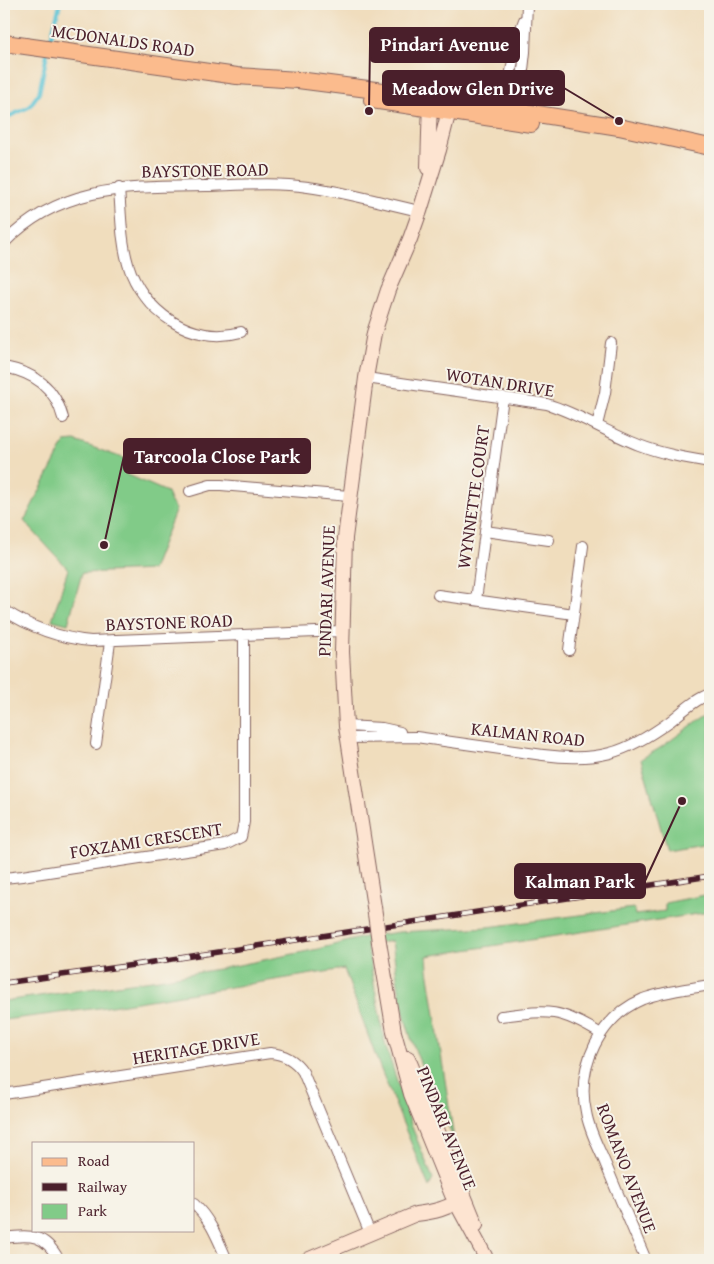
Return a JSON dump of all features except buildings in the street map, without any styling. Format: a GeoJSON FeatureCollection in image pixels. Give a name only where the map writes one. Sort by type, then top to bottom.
{"type":"FeatureCollection","features":[{"type":"Feature","properties":{"kind":"main road","name":"MCDONALDS ROAD"},"geometry":{"type":"LineString","coordinates":[[4,43],[237,76],[298,80],[511,115],[620,127],[704,146]]}},
{"type":"Feature","properties":{"kind":"street"},"geometry":{"type":"LineString","coordinates":[[511,115],[516,42],[526,9]]}},
{"type":"Feature","properties":{"kind":"street","name":"PINDARI AVENUE"},"geometry":{"type":"LineString","coordinates":[[427,184],[430,103]]}},
{"type":"Feature","properties":{"kind":"street","name":"PINDARI AVENUE"},"geometry":{"type":"LineString","coordinates":[[450,106],[439,150],[420,211],[385,297],[374,332],[349,496],[342,569],[342,665],[347,732],[390,1008],[457,1197],[472,1214],[485,1258]]}},
{"type":"Feature","properties":{"kind":"street","name":"BAYSTONE ROAD"},"geometry":{"type":"LineString","coordinates":[[4,243],[27,222],[50,209],[80,196],[119,188],[292,185],[322,189],[420,211]]}},
{"type":"Feature","properties":{"kind":"street"},"geometry":{"type":"LineString","coordinates":[[119,188],[123,232],[129,266],[150,304],[172,322],[197,332],[225,336],[241,332]]}},
{"type":"Feature","properties":{"kind":"street"},"geometry":{"type":"LineString","coordinates":[[597,425],[605,392],[611,343]]}},
{"type":"Feature","properties":{"kind":"street"},"geometry":{"type":"LineString","coordinates":[[4,367],[20,371],[40,381],[56,397],[63,418]]}},
{"type":"Feature","properties":{"kind":"street","name":"WOTAN DRIVE"},"geometry":{"type":"LineString","coordinates":[[366,378],[548,404],[576,414],[652,450],[678,457],[710,462]]}},
{"type":"Feature","properties":{"kind":"street","name":"WYNNETTE COURT"},"geometry":{"type":"LineString","coordinates":[[476,600],[503,397]]}},
{"type":"Feature","properties":{"kind":"street"},"geometry":{"type":"LineString","coordinates":[[190,491],[210,485],[221,485],[349,496]]}},
{"type":"Feature","properties":{"kind":"street"},"geometry":{"type":"LineString","coordinates":[[485,531],[549,540]]}},
{"type":"Feature","properties":{"kind":"street"},"geometry":{"type":"LineString","coordinates":[[569,650],[583,546]]}},
{"type":"Feature","properties":{"kind":"street"},"geometry":{"type":"LineString","coordinates":[[438,595],[574,614]]}},
{"type":"Feature","properties":{"kind":"street","name":"BAYSTONE ROAD"},"geometry":{"type":"LineString","coordinates":[[4,610],[30,626],[61,637],[91,641],[110,642],[342,632]]}},
{"type":"Feature","properties":{"kind":"street","name":"FOXZAMI CRESCENT"},"geometry":{"type":"LineString","coordinates":[[4,878],[225,845],[241,837],[244,822],[244,636]]}},
{"type":"Feature","properties":{"kind":"street"},"geometry":{"type":"LineString","coordinates":[[96,744],[110,642]]}},
{"type":"Feature","properties":{"kind":"street","name":"KALMAN ROAD"},"geometry":{"type":"LineString","coordinates":[[347,732],[382,728],[416,737],[563,758],[600,756],[639,742],[698,700],[710,694]]}},
{"type":"Feature","properties":{"kind":"street","name":"ROMANO AVENUE"},"geometry":{"type":"LineString","coordinates":[[646,1260],[588,1124],[584,1092],[585,1075],[593,1049],[601,1034],[630,1006],[668,992],[710,985]]}},
{"type":"Feature","properties":{"kind":"street"},"geometry":{"type":"LineString","coordinates":[[501,1016],[537,1012],[558,1013],[579,1020],[601,1034]]}},
{"type":"Feature","properties":{"kind":"street","name":"HERITAGE DRIVE"},"geometry":{"type":"LineString","coordinates":[[4,1094],[270,1053],[285,1056],[295,1062],[303,1072],[370,1232]]}},
{"type":"Feature","properties":{"kind":"street"},"geometry":{"type":"LineString","coordinates":[[307,1260],[416,1214],[435,1211],[457,1197]]}},
{"type":"Feature","properties":{"kind":"street"},"geometry":{"type":"LineString","coordinates":[[195,1205],[212,1226],[227,1260]]}},
{"type":"Feature","properties":{"kind":"street"},"geometry":{"type":"LineString","coordinates":[[4,1238],[24,1235],[37,1237],[51,1248],[59,1260]]}},
{"type":"Feature","properties":{"kind":"green space"},"geometry":{"type":"Polygon","coordinates":[[[75,441],[131,461],[126,474],[167,492],[170,501],[176,509],[152,570],[82,573],[68,624],[52,620],[68,569],[24,521],[65,442],[75,441]]]}},
{"type":"Feature","properties":{"kind":"green space"},"geometry":{"type":"Polygon","coordinates":[[[710,712],[710,843],[667,850],[641,759],[660,748],[710,712]]]}},
{"type":"Feature","properties":{"kind":"green space"},"geometry":{"type":"Polygon","coordinates":[[[710,894],[710,912],[427,956],[454,1139],[422,1069],[407,1025],[392,941],[367,945],[385,1044],[412,1127],[433,1179],[429,1187],[377,1060],[344,969],[99,1008],[4,1020],[4,1001],[224,968],[318,949],[364,937],[399,932],[488,927],[634,908],[635,915],[665,911],[665,903],[710,894]]]}},
{"type":"Feature","properties":{"kind":"waterway"},"geometry":{"type":"LineString","coordinates":[[49,45],[60,4]]}},
{"type":"Feature","properties":{"kind":"waterway"},"geometry":{"type":"LineString","coordinates":[[4,116],[10,116],[29,107],[39,93],[47,54]]}},
{"type":"Feature","properties":{"kind":"railway"},"geometry":{"type":"LineString","coordinates":[[4,983],[134,965],[710,876]]}},
{"type":"Feature","properties":{"kind":"place","name":"Pindari Avenue"},"geometry":{"type":"Point","coordinates":[369,111]}},
{"type":"Feature","properties":{"kind":"place","name":"Meadow Glen Drive"},"geometry":{"type":"Point","coordinates":[619,121]}},
{"type":"Feature","properties":{"kind":"place","name":"Tarcoola Close Park"},"geometry":{"type":"Point","coordinates":[104,545]}},
{"type":"Feature","properties":{"kind":"place","name":"Kalman Park"},"geometry":{"type":"Point","coordinates":[682,801]}}]}
